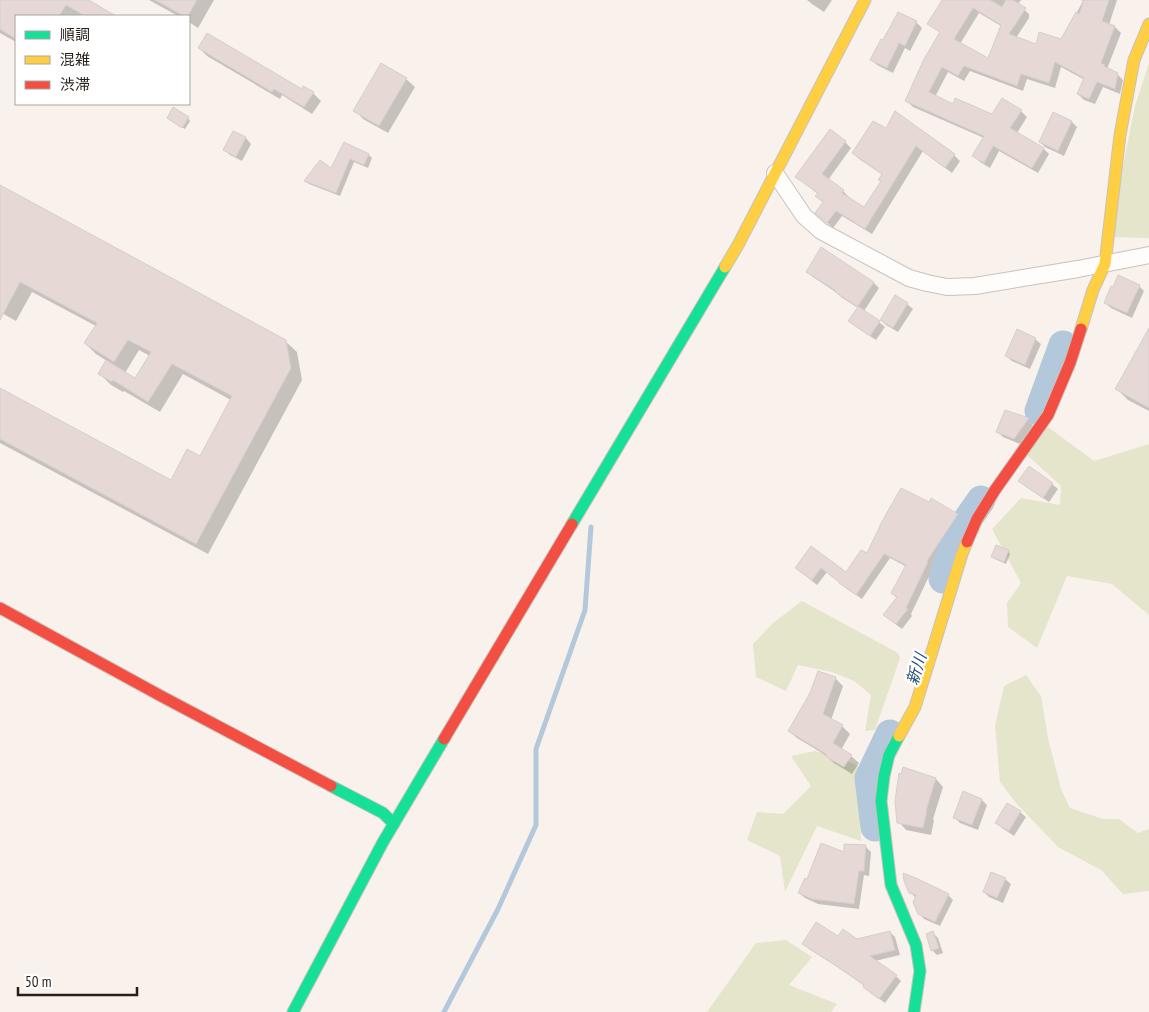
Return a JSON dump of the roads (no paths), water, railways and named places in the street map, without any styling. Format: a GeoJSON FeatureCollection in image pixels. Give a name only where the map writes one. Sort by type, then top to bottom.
{"type":"FeatureCollection","features":[{"type":"Feature","properties":{"kind":"street"},"geometry":{"type":"LineString","coordinates":[[293,1012],[382,842],[738,245],[865,0]]}},
{"type":"Feature","properties":{"kind":"street"},"geometry":{"type":"LineString","coordinates":[[914,1012],[920,971],[916,945],[891,885],[882,801],[884,776],[889,755],[914,707],[921,688],[962,554],[977,519],[1048,415],[1070,363],[1093,290],[1105,264],[1120,135],[1134,60],[1149,24]]}},
{"type":"Feature","properties":{"kind":"street"},"geometry":{"type":"LineString","coordinates":[[775,173],[804,216],[820,231],[909,278],[927,283],[947,287],[975,286],[1149,255]]}},
{"type":"Feature","properties":{"kind":"street"},"geometry":{"type":"LineString","coordinates":[[0,608],[160,696],[383,813],[394,824]]}},
{"type":"Feature","properties":{"kind":"waterway","name":"新川"},"geometry":{"type":"LineString","coordinates":[[1039,411],[1063,345]]}},
{"type":"Feature","properties":{"kind":"waterway","name":"新川"},"geometry":{"type":"LineString","coordinates":[[943,579],[956,536],[981,500]]}},
{"type":"Feature","properties":{"kind":"waterway"},"geometry":{"type":"LineString","coordinates":[[444,1012],[498,909],[536,825],[536,749],[585,610],[591,527]]}},
{"type":"Feature","properties":{"kind":"waterway","name":"新川"},"geometry":{"type":"LineString","coordinates":[[875,827],[869,778],[890,734]]}}]}
